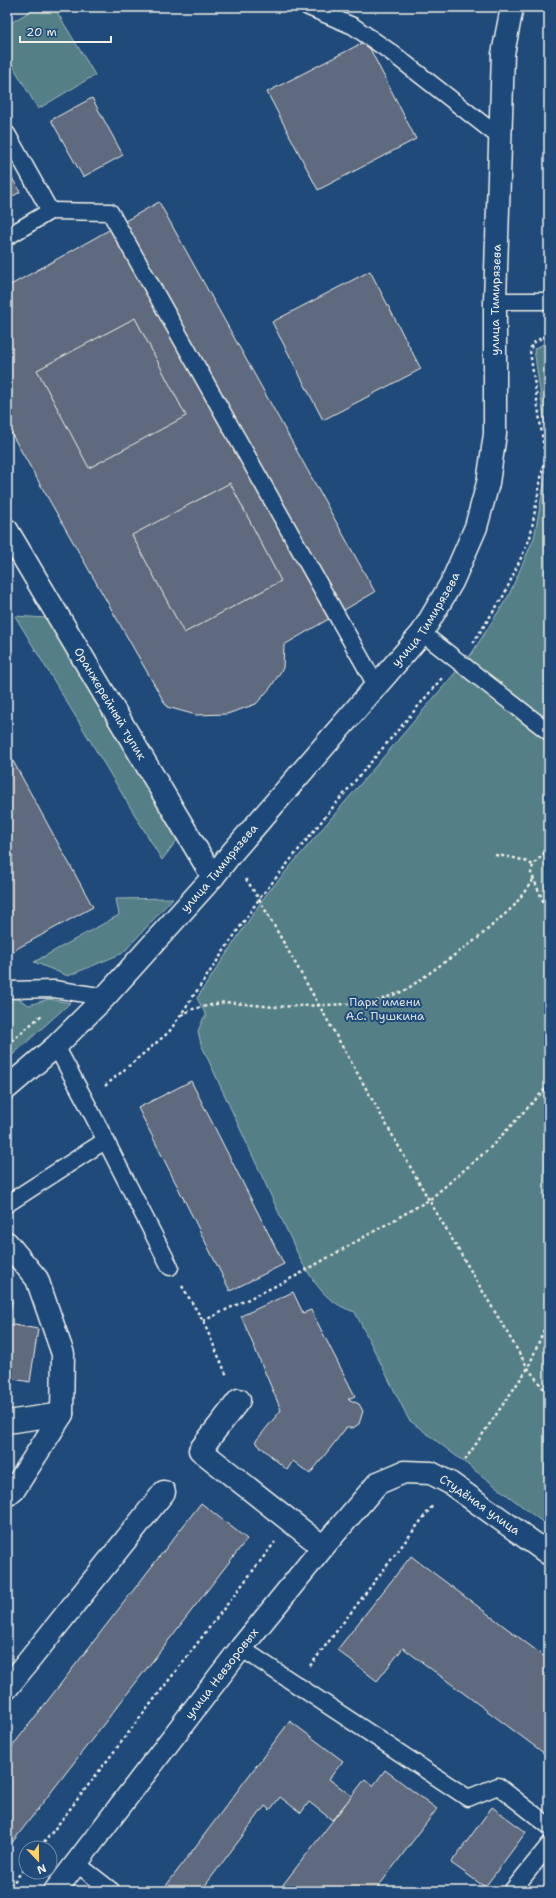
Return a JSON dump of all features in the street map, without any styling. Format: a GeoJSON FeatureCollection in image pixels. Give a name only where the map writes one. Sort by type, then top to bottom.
{"type":"FeatureCollection","features":[{"type":"Feature","properties":{"kind":"street","name":"улица Тимирязева"},"geometry":{"type":"LineString","coordinates":[[7,1088],[56,1046],[105,997],[213,877],[230,855],[377,687],[422,633],[452,582],[476,527],[488,484],[495,434],[495,301],[502,139],[503,54],[512,7]]}},
{"type":"Feature","properties":{"kind":"street","name":"Оранжерейный тупик"},"geometry":{"type":"LineString","coordinates":[[7,530],[213,877]]}},
{"type":"Feature","properties":{"kind":"street"},"geometry":{"type":"LineString","coordinates":[[7,1243],[37,1279],[63,1354],[62,1414],[15,1488],[7,1496]]}},
{"type":"Feature","properties":{"kind":"street"},"geometry":{"type":"LineString","coordinates":[[239,1400],[200,1450],[323,1547]]}},
{"type":"Feature","properties":{"kind":"street"},"geometry":{"type":"LineString","coordinates":[[7,1422],[62,1414]]}},
{"type":"Feature","properties":{"kind":"street","name":"улица Невзоровых"},"geometry":{"type":"LineString","coordinates":[[54,1891],[241,1648],[323,1547],[378,1483],[404,1472]]}},
{"type":"Feature","properties":{"kind":"street","name":"Студёная улица"},"geometry":{"type":"LineString","coordinates":[[404,1472],[431,1473],[450,1483],[549,1554]]}},
{"type":"Feature","properties":{"kind":"street"},"geometry":{"type":"LineString","coordinates":[[7,1688],[164,1492]]}},
{"type":"Feature","properties":{"kind":"lane"},"geometry":{"type":"LineString","coordinates":[[308,7],[353,26],[392,53],[502,139]]}},
{"type":"Feature","properties":{"kind":"lane"},"geometry":{"type":"LineString","coordinates":[[7,134],[50,211]]}},
{"type":"Feature","properties":{"kind":"lane"},"geometry":{"type":"LineString","coordinates":[[7,237],[50,211],[110,212],[377,687]]}},
{"type":"Feature","properties":{"kind":"lane"},"geometry":{"type":"LineString","coordinates":[[495,301],[549,301]]}},
{"type":"Feature","properties":{"kind":"lane"},"geometry":{"type":"LineString","coordinates":[[422,633],[549,732]]}},
{"type":"Feature","properties":{"kind":"lane"},"geometry":{"type":"LineString","coordinates":[[7,990],[54,989],[105,997]]}},
{"type":"Feature","properties":{"kind":"lane"},"geometry":{"type":"LineString","coordinates":[[56,1046],[106,1140],[170,1267]]}},
{"type":"Feature","properties":{"kind":"lane"},"geometry":{"type":"LineString","coordinates":[[7,1204],[106,1140]]}},
{"type":"Feature","properties":{"kind":"lane"},"geometry":{"type":"LineString","coordinates":[[241,1648],[468,1798],[498,1786],[549,1826]]}},
{"type":"Feature","properties":{"kind":"lane"},"geometry":{"type":"LineString","coordinates":[[512,1891],[549,1845]]}},
{"type":"Feature","properties":{"kind":"lane"},"geometry":{"type":"LineString","coordinates":[[76,1863],[112,1891]]}},
{"type":"Feature","properties":{"kind":"path"},"geometry":{"type":"LineString","coordinates":[[86,1102],[169,1032],[259,899],[333,806],[474,643],[504,594],[530,538],[545,456],[530,351],[532,344],[549,333]]}},
{"type":"Feature","properties":{"kind":"path"},"geometry":{"type":"LineString","coordinates":[[549,848],[533,865],[531,873],[549,915]]}},
{"type":"Feature","properties":{"kind":"path"},"geometry":{"type":"LineString","coordinates":[[495,855],[513,857],[524,860],[533,865]]}},
{"type":"Feature","properties":{"kind":"path"},"geometry":{"type":"LineString","coordinates":[[179,1016],[193,1009],[225,1002],[274,1007],[372,1003],[406,990],[478,938],[514,906],[533,880]]}},
{"type":"Feature","properties":{"kind":"path"},"geometry":{"type":"LineString","coordinates":[[274,926],[429,1200],[528,1368],[545,1391],[549,1393]]}},
{"type":"Feature","properties":{"kind":"path"},"geometry":{"type":"LineString","coordinates":[[7,1045],[69,991]]}},
{"type":"Feature","properties":{"kind":"path"},"geometry":{"type":"LineString","coordinates":[[203,1321],[294,1277],[429,1200],[490,1148],[549,1084]]}},
{"type":"Feature","properties":{"kind":"path"},"geometry":{"type":"LineString","coordinates":[[170,1267],[203,1321],[239,1400]]}},
{"type":"Feature","properties":{"kind":"path"},"geometry":{"type":"LineString","coordinates":[[461,1465],[528,1368],[549,1318]]}},
{"type":"Feature","properties":{"kind":"path"},"geometry":{"type":"LineString","coordinates":[[295,1685],[437,1500]]}},
{"type":"Feature","properties":{"kind":"path"},"geometry":{"type":"LineString","coordinates":[[46,1840],[291,1521]]}},
{"type":"Feature","properties":{"kind":"path"},"geometry":{"type":"LineString","coordinates":[[7,1891],[18,1877]]}},
{"type":"Feature","properties":{"kind":"green space"},"geometry":{"type":"Polygon","coordinates":[[[37,7],[54,7],[95,75],[38,109],[7,56],[7,25],[37,7]]]}},
{"type":"Feature","properties":{"kind":"green space"},"geometry":{"type":"Polygon","coordinates":[[[549,341],[549,454],[534,349],[549,341]]]}},
{"type":"Feature","properties":{"kind":"green space","name":"Парк имени А.С. Пушкина"},"geometry":{"type":"Polygon","coordinates":[[[549,457],[549,1527],[409,1420],[355,1312],[336,1304],[323,1292],[312,1278],[301,1261],[201,1044],[198,1031],[204,1017],[207,1017],[197,998],[265,896],[472,653],[509,595],[534,538],[549,457]]]}},
{"type":"Feature","properties":{"kind":"green space"},"geometry":{"type":"Polygon","coordinates":[[[15,616],[46,618],[177,840],[162,860],[15,616]]]}},
{"type":"Feature","properties":{"kind":"green space"},"geometry":{"type":"Polygon","coordinates":[[[173,898],[123,953],[68,976],[34,962],[119,915],[116,899],[173,898]]]}},
{"type":"Feature","properties":{"kind":"green space"},"geometry":{"type":"Polygon","coordinates":[[[13,996],[29,1005],[49,999],[70,1003],[7,1060],[7,1000],[13,996]]]}},
{"type":"Feature","properties":{"kind":"building"},"geometry":{"type":"Polygon","coordinates":[[[366,41],[416,139],[318,190],[267,92],[366,41]]]}},
{"type":"Feature","properties":{"kind":"building"},"geometry":{"type":"Polygon","coordinates":[[[92,98],[123,155],[83,177],[51,120],[92,98]]]}},
{"type":"Feature","properties":{"kind":"building"},"geometry":{"type":"Polygon","coordinates":[[[7,169],[20,192],[7,200],[7,169]]]}},
{"type":"Feature","properties":{"kind":"building"},"geometry":{"type":"Polygon","coordinates":[[[159,202],[375,592],[284,645],[283,668],[271,687],[256,704],[227,714],[196,715],[167,707],[7,426],[7,287],[159,202]]]}},
{"type":"Feature","properties":{"kind":"building"},"geometry":{"type":"Polygon","coordinates":[[[370,271],[421,369],[323,420],[272,322],[370,271]]]}},
{"type":"Feature","properties":{"kind":"building"},"geometry":{"type":"Polygon","coordinates":[[[135,318],[186,416],[89,468],[37,370],[135,318]]]}},
{"type":"Feature","properties":{"kind":"building"},"geometry":{"type":"Polygon","coordinates":[[[230,483],[281,581],[184,633],[132,535],[230,483]]]}},
{"type":"Feature","properties":{"kind":"building"},"geometry":{"type":"Polygon","coordinates":[[[7,750],[93,907],[7,954],[7,750]]]}},
{"type":"Feature","properties":{"kind":"building"},"geometry":{"type":"Polygon","coordinates":[[[191,1081],[284,1264],[230,1291],[138,1108],[191,1081]]]}},
{"type":"Feature","properties":{"kind":"building"},"geometry":{"type":"Polygon","coordinates":[[[293,1292],[303,1313],[311,1310],[355,1396],[348,1399],[359,1404],[363,1411],[359,1424],[353,1428],[346,1428],[310,1474],[293,1461],[287,1470],[255,1442],[281,1410],[241,1316],[293,1292]]]}},
{"type":"Feature","properties":{"kind":"building"},"geometry":{"type":"Polygon","coordinates":[[[7,1301],[12,1301],[8,1324],[38,1329],[30,1382],[8,1378],[7,1382],[7,1301]]]}},
{"type":"Feature","properties":{"kind":"building"},"geometry":{"type":"Polygon","coordinates":[[[201,1503],[247,1539],[7,1849],[7,1753],[201,1503]]]}},
{"type":"Feature","properties":{"kind":"building"},"geometry":{"type":"Polygon","coordinates":[[[411,1556],[549,1660],[549,1757],[403,1648],[377,1681],[337,1650],[411,1556]]]}},
{"type":"Feature","properties":{"kind":"building"},"geometry":{"type":"Polygon","coordinates":[[[290,1721],[343,1761],[329,1779],[352,1796],[332,1820],[309,1802],[301,1813],[280,1797],[270,1810],[265,1806],[201,1891],[162,1891],[290,1721]]]}},
{"type":"Feature","properties":{"kind":"building"},"geometry":{"type":"Polygon","coordinates":[[[385,1770],[437,1809],[375,1891],[278,1891],[365,1779],[373,1786],[385,1770]]]}},
{"type":"Feature","properties":{"kind":"building"},"geometry":{"type":"Polygon","coordinates":[[[492,1807],[526,1832],[485,1887],[451,1863],[492,1807]]]}}]}
